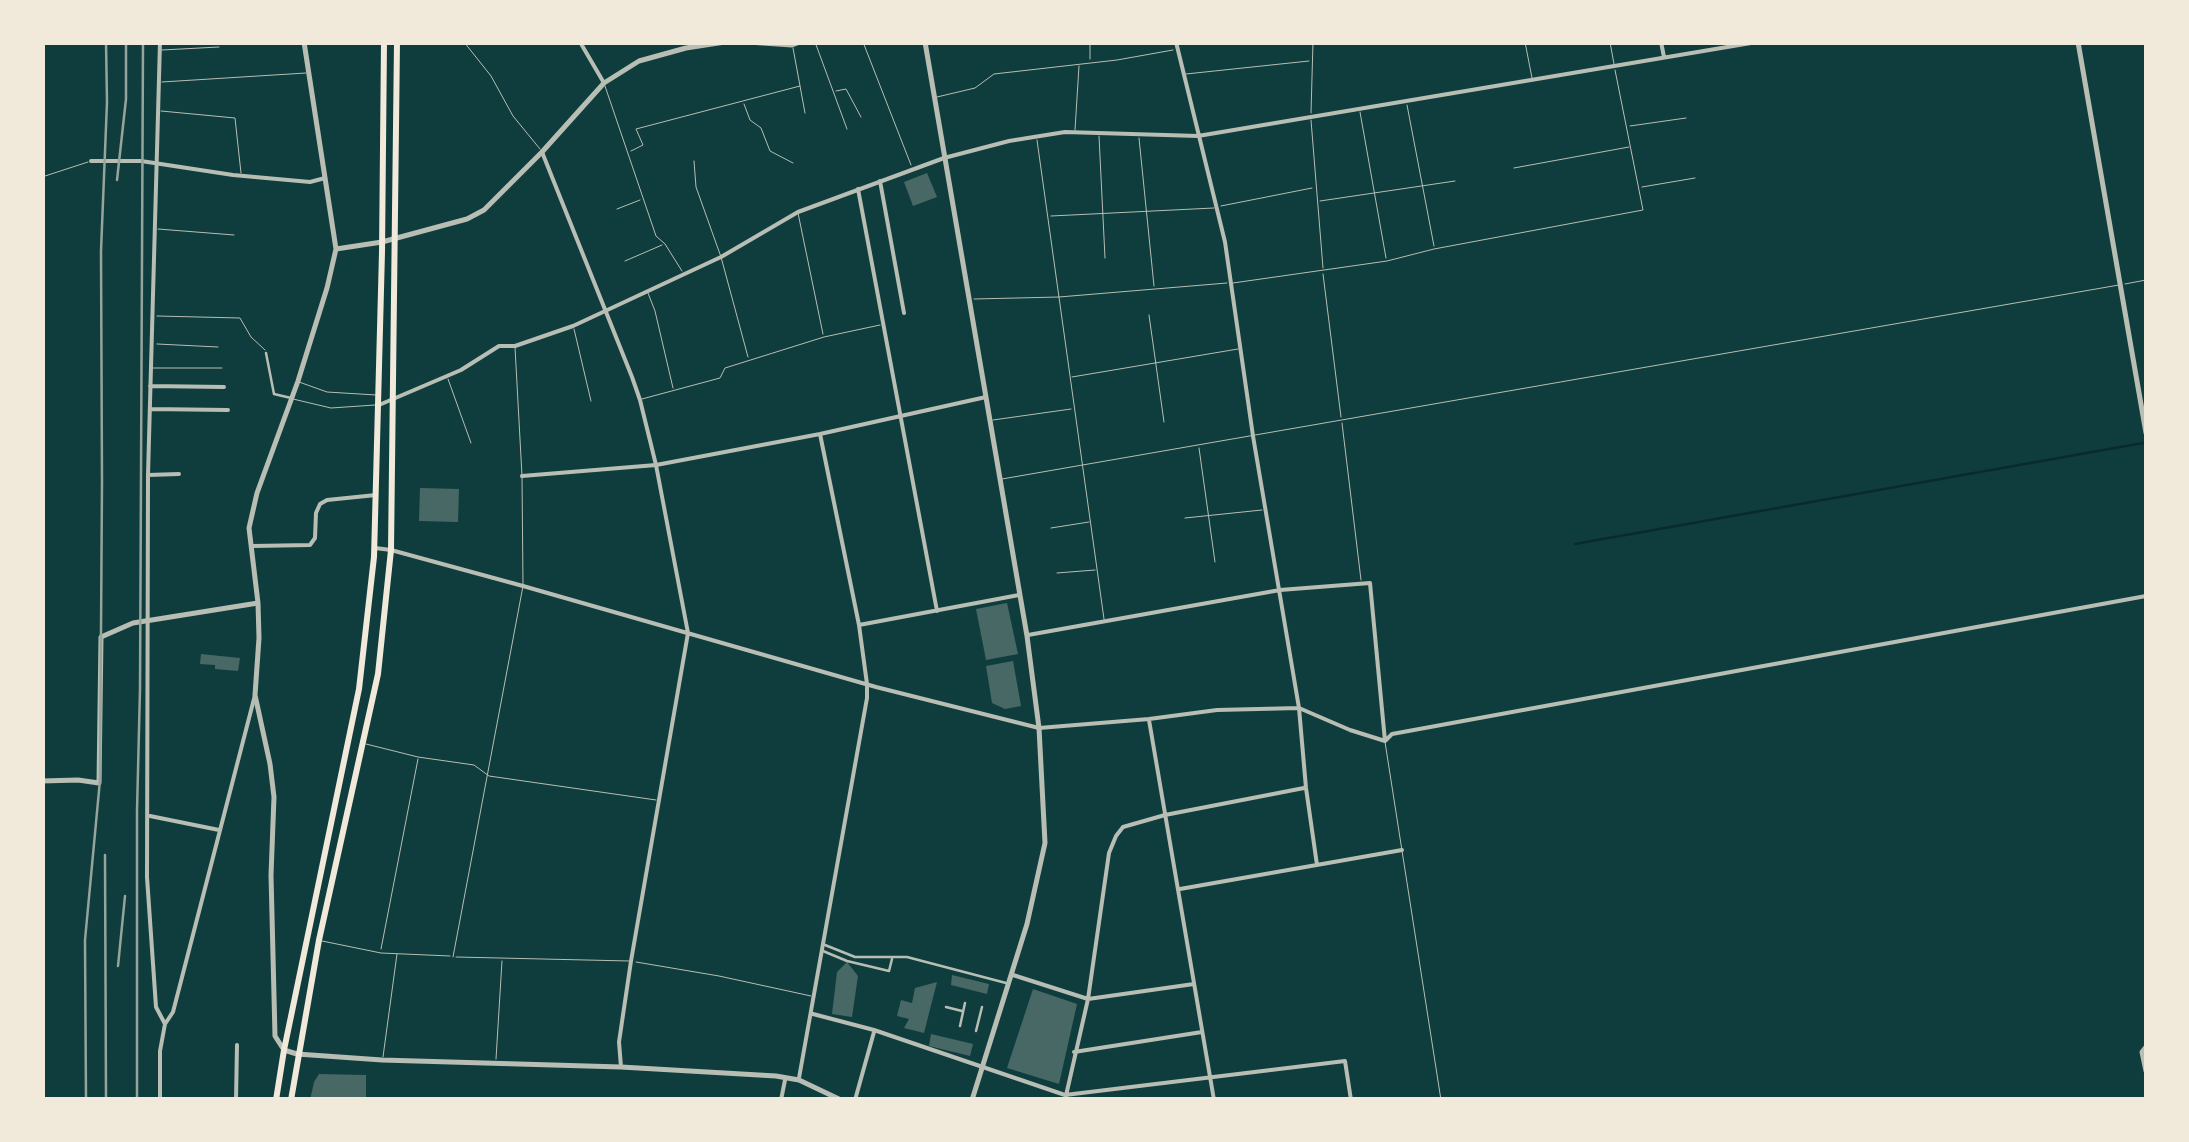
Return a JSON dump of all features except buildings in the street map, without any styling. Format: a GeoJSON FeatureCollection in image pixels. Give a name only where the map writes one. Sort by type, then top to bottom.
{"type":"FeatureCollection","features":[{"type":"Feature","properties":{"kind":"main road"},"geometry":{"type":"LineString","coordinates":[[276,1100],[359,690],[375,548],[384,42]]}},
{"type":"Feature","properties":{"kind":"main road"},"geometry":{"type":"LineString","coordinates":[[291,1100],[319,940],[378,674],[391,550],[397,42]]}},
{"type":"Feature","properties":{"kind":"street"},"geometry":{"type":"LineString","coordinates":[[160,42],[148,474],[147,877],[156,1008],[166,1024]]}},
{"type":"Feature","properties":{"kind":"street"},"geometry":{"type":"LineString","coordinates":[[160,1100],[160,1051],[166,1024],[173,1012],[254,695],[259,638],[250,517],[298,381],[336,249],[304,42]]}},
{"type":"Feature","properties":{"kind":"street"},"geometry":{"type":"LineString","coordinates":[[580,42],[604,83]]}},
{"type":"Feature","properties":{"kind":"street"},"geometry":{"type":"LineString","coordinates":[[336,249],[441,228],[484,210],[604,83],[639,61],[686,46],[726,42]]}},
{"type":"Feature","properties":{"kind":"street"},"geometry":{"type":"LineString","coordinates":[[748,42],[800,42]]}},
{"type":"Feature","properties":{"kind":"street"},"geometry":{"type":"LineString","coordinates":[[924,42],[1027,636],[1045,843],[1027,924],[972,1100]]}},
{"type":"Feature","properties":{"kind":"street"},"geometry":{"type":"LineString","coordinates":[[1176,42],[1225,242],[1299,708],[1317,865]]}},
{"type":"Feature","properties":{"kind":"street"},"geometry":{"type":"LineString","coordinates":[[1661,42],[1664,58]]}},
{"type":"Feature","properties":{"kind":"street"},"geometry":{"type":"LineString","coordinates":[[379,405],[461,370],[499,346],[515,346],[573,326],[721,257],[798,212],[944,158],[1009,141],[1075,132],[1198,136],[1757,42]]}},
{"type":"Feature","properties":{"kind":"street"},"geometry":{"type":"LineString","coordinates":[[2078,42],[2146,433]]}},
{"type":"Feature","properties":{"kind":"street"},"geometry":{"type":"LineString","coordinates":[[542,152],[640,400],[688,633],[631,961],[619,1042],[621,1067]]}},
{"type":"Feature","properties":{"kind":"street"},"geometry":{"type":"LineString","coordinates":[[91,161],[158,164],[310,182],[325,178]]}},
{"type":"Feature","properties":{"kind":"street"},"geometry":{"type":"LineString","coordinates":[[880,181],[904,313]]}},
{"type":"Feature","properties":{"kind":"street"},"geometry":{"type":"LineString","coordinates":[[858,189],[937,612]]}},
{"type":"Feature","properties":{"kind":"street"},"geometry":{"type":"LineString","coordinates":[[266,353],[274,394],[291,398]]}},
{"type":"Feature","properties":{"kind":"street"},"geometry":{"type":"LineString","coordinates":[[150,386],[224,386]]}},
{"type":"Feature","properties":{"kind":"street"},"geometry":{"type":"LineString","coordinates":[[522,476],[656,466],[986,397]]}},
{"type":"Feature","properties":{"kind":"street"},"geometry":{"type":"LineString","coordinates":[[150,408],[228,410]]}},
{"type":"Feature","properties":{"kind":"street"},"geometry":{"type":"LineString","coordinates":[[798,1080],[867,698],[859,625],[820,434]]}},
{"type":"Feature","properties":{"kind":"street"},"geometry":{"type":"LineString","coordinates":[[148,474],[179,474]]}},
{"type":"Feature","properties":{"kind":"street"},"geometry":{"type":"LineString","coordinates":[[252,546],[310,545],[315,538],[320,504],[376,495]]}},
{"type":"Feature","properties":{"kind":"street"},"geometry":{"type":"LineString","coordinates":[[375,548],[1038,728],[1217,710],[1299,708],[1385,741]]}},
{"type":"Feature","properties":{"kind":"street"},"geometry":{"type":"LineString","coordinates":[[1027,636],[1280,590],[1370,583],[1385,741]]}},
{"type":"Feature","properties":{"kind":"street"},"geometry":{"type":"LineString","coordinates":[[859,625],[1020,594]]}},
{"type":"Feature","properties":{"kind":"street"},"geometry":{"type":"LineString","coordinates":[[1385,741],[1392,734],[2146,596]]}},
{"type":"Feature","properties":{"kind":"street"},"geometry":{"type":"LineString","coordinates":[[42,781],[99,783],[101,637],[133,623],[258,603]]}},
{"type":"Feature","properties":{"kind":"street"},"geometry":{"type":"LineString","coordinates":[[254,695],[274,797],[271,875],[275,1036],[284,1050],[382,1060],[621,1067],[785,1078],[841,1100]]}},
{"type":"Feature","properties":{"kind":"street"},"geometry":{"type":"LineString","coordinates":[[1148,719],[1214,1100]]}},
{"type":"Feature","properties":{"kind":"street"},"geometry":{"type":"LineString","coordinates":[[1065,1097],[1088,998],[1109,853],[1123,827],[1306,788]]}},
{"type":"Feature","properties":{"kind":"street"},"geometry":{"type":"LineString","coordinates":[[148,815],[218,830]]}},
{"type":"Feature","properties":{"kind":"street"},"geometry":{"type":"LineString","coordinates":[[1178,889],[1402,850]]}},
{"type":"Feature","properties":{"kind":"street"},"geometry":{"type":"LineString","coordinates":[[824,948],[888,971],[892,960]]}},
{"type":"Feature","properties":{"kind":"street"},"geometry":{"type":"LineString","coordinates":[[855,960],[907,957],[1008,984]]}},
{"type":"Feature","properties":{"kind":"street"},"geometry":{"type":"LineString","coordinates":[[1010,974],[1088,998],[1194,984]]}},
{"type":"Feature","properties":{"kind":"street"},"geometry":{"type":"LineString","coordinates":[[960,1026],[965,1003]]}},
{"type":"Feature","properties":{"kind":"street"},"geometry":{"type":"LineString","coordinates":[[976,1031],[982,1007]]}},
{"type":"Feature","properties":{"kind":"street"},"geometry":{"type":"LineString","coordinates":[[946,1008],[964,1012]]}},
{"type":"Feature","properties":{"kind":"street"},"geometry":{"type":"LineString","coordinates":[[811,1014],[874,1030],[1065,1097],[1345,1062],[1350,1100]]}},
{"type":"Feature","properties":{"kind":"street"},"geometry":{"type":"LineString","coordinates":[[855,1100],[874,1030]]}},
{"type":"Feature","properties":{"kind":"street"},"geometry":{"type":"LineString","coordinates":[[1074,1052],[1202,1032]]}},
{"type":"Feature","properties":{"kind":"street"},"geometry":{"type":"LineString","coordinates":[[236,1100],[237,1045]]}},
{"type":"Feature","properties":{"kind":"street"},"geometry":{"type":"LineString","coordinates":[[2146,1047],[2142,1052],[2146,1070]]}},
{"type":"Feature","properties":{"kind":"street"},"geometry":{"type":"LineString","coordinates":[[781,1100],[785,1078]]}},
{"type":"Feature","properties":{"kind":"lane"},"geometry":{"type":"LineString","coordinates":[[196,42],[196,48]]}},
{"type":"Feature","properties":{"kind":"lane"},"geometry":{"type":"LineString","coordinates":[[464,42],[542,152]]}},
{"type":"Feature","properties":{"kind":"lane"},"geometry":{"type":"LineString","coordinates":[[815,42],[846,129]]}},
{"type":"Feature","properties":{"kind":"lane"},"geometry":{"type":"LineString","coordinates":[[863,42],[913,170]]}},
{"type":"Feature","properties":{"kind":"lane"},"geometry":{"type":"LineString","coordinates":[[1090,42],[1090,62]]}},
{"type":"Feature","properties":{"kind":"lane"},"geometry":{"type":"LineString","coordinates":[[1313,42],[1311,118],[1315,187],[1361,584]]}},
{"type":"Feature","properties":{"kind":"lane"},"geometry":{"type":"LineString","coordinates":[[1525,42],[1533,81]]}},
{"type":"Feature","properties":{"kind":"lane"},"geometry":{"type":"LineString","coordinates":[[969,300],[1231,283],[1323,271],[1643,210],[1610,42]]}},
{"type":"Feature","properties":{"kind":"lane"},"geometry":{"type":"LineString","coordinates":[[792,45],[805,113]]}},
{"type":"Feature","properties":{"kind":"lane"},"geometry":{"type":"LineString","coordinates":[[160,50],[219,48]]}},
{"type":"Feature","properties":{"kind":"lane"},"geometry":{"type":"LineString","coordinates":[[934,98],[975,88],[994,74],[1178,50]]}},
{"type":"Feature","properties":{"kind":"lane"},"geometry":{"type":"LineString","coordinates":[[1184,74],[1312,61]]}},
{"type":"Feature","properties":{"kind":"lane"},"geometry":{"type":"LineString","coordinates":[[1075,132],[1079,63]]}},
{"type":"Feature","properties":{"kind":"lane"},"geometry":{"type":"LineString","coordinates":[[160,82],[309,73]]}},
{"type":"Feature","properties":{"kind":"lane"},"geometry":{"type":"LineString","coordinates":[[604,83],[656,236],[666,244],[684,274]]}},
{"type":"Feature","properties":{"kind":"lane"},"geometry":{"type":"LineString","coordinates":[[628,152],[644,145],[636,129],[800,86]]}},
{"type":"Feature","properties":{"kind":"lane"},"geometry":{"type":"LineString","coordinates":[[833,91],[846,89],[861,117]]}},
{"type":"Feature","properties":{"kind":"lane"},"geometry":{"type":"LineString","coordinates":[[743,101],[750,120],[762,128],[770,151],[793,163]]}},
{"type":"Feature","properties":{"kind":"lane"},"geometry":{"type":"LineString","coordinates":[[1406,102],[1434,248]]}},
{"type":"Feature","properties":{"kind":"lane"},"geometry":{"type":"LineString","coordinates":[[1359,110],[1387,261]]}},
{"type":"Feature","properties":{"kind":"lane"},"geometry":{"type":"LineString","coordinates":[[159,111],[234,118],[241,176]]}},
{"type":"Feature","properties":{"kind":"lane"},"geometry":{"type":"LineString","coordinates":[[1626,127],[1686,118]]}},
{"type":"Feature","properties":{"kind":"lane"},"geometry":{"type":"LineString","coordinates":[[1098,132],[1105,258]]}},
{"type":"Feature","properties":{"kind":"lane"},"geometry":{"type":"LineString","coordinates":[[1138,133],[1154,289]]}},
{"type":"Feature","properties":{"kind":"lane"},"geometry":{"type":"LineString","coordinates":[[1037,136],[1105,622]]}},
{"type":"Feature","properties":{"kind":"lane"},"geometry":{"type":"LineString","coordinates":[[1514,168],[1630,147]]}},
{"type":"Feature","properties":{"kind":"lane"},"geometry":{"type":"LineString","coordinates":[[694,160],[696,187],[721,257],[749,360]]}},
{"type":"Feature","properties":{"kind":"lane"},"geometry":{"type":"LineString","coordinates":[[42,177],[91,161]]}},
{"type":"Feature","properties":{"kind":"lane"},"geometry":{"type":"LineString","coordinates":[[1638,187],[1695,178]]}},
{"type":"Feature","properties":{"kind":"lane"},"geometry":{"type":"LineString","coordinates":[[1317,202],[1455,182]]}},
{"type":"Feature","properties":{"kind":"lane"},"geometry":{"type":"LineString","coordinates":[[1048,216],[1215,208],[1315,187]]}},
{"type":"Feature","properties":{"kind":"lane"},"geometry":{"type":"LineString","coordinates":[[617,209],[643,199]]}},
{"type":"Feature","properties":{"kind":"lane"},"geometry":{"type":"LineString","coordinates":[[798,212],[824,337]]}},
{"type":"Feature","properties":{"kind":"lane"},"geometry":{"type":"LineString","coordinates":[[154,229],[234,235]]}},
{"type":"Feature","properties":{"kind":"lane"},"geometry":{"type":"LineString","coordinates":[[625,261],[666,244]]}},
{"type":"Feature","properties":{"kind":"lane"},"geometry":{"type":"LineString","coordinates":[[1000,480],[2146,280]]}},
{"type":"Feature","properties":{"kind":"lane"},"geometry":{"type":"LineString","coordinates":[[647,291],[674,391]]}},
{"type":"Feature","properties":{"kind":"lane"},"geometry":{"type":"LineString","coordinates":[[1149,315],[1164,422]]}},
{"type":"Feature","properties":{"kind":"lane"},"geometry":{"type":"LineString","coordinates":[[154,316],[240,318],[266,353]]}},
{"type":"Feature","properties":{"kind":"lane"},"geometry":{"type":"LineString","coordinates":[[640,400],[720,378],[726,368],[749,360],[884,324]]}},
{"type":"Feature","properties":{"kind":"lane"},"geometry":{"type":"LineString","coordinates":[[573,326],[591,401]]}},
{"type":"Feature","properties":{"kind":"lane"},"geometry":{"type":"LineString","coordinates":[[154,344],[218,347]]}},
{"type":"Feature","properties":{"kind":"lane"},"geometry":{"type":"LineString","coordinates":[[454,956],[524,586],[515,346]]}},
{"type":"Feature","properties":{"kind":"lane"},"geometry":{"type":"LineString","coordinates":[[1070,378],[1242,348]]}},
{"type":"Feature","properties":{"kind":"lane"},"geometry":{"type":"LineString","coordinates":[[153,368],[222,368]]}},
{"type":"Feature","properties":{"kind":"lane"},"geometry":{"type":"LineString","coordinates":[[446,376],[470,443]]}},
{"type":"Feature","properties":{"kind":"lane"},"geometry":{"type":"LineString","coordinates":[[298,381],[327,392],[379,395]]}},
{"type":"Feature","properties":{"kind":"lane"},"geometry":{"type":"LineString","coordinates":[[291,398],[331,408],[379,405]]}},
{"type":"Feature","properties":{"kind":"lane"},"geometry":{"type":"LineString","coordinates":[[990,420],[1074,409]]}},
{"type":"Feature","properties":{"kind":"lane"},"geometry":{"type":"LineString","coordinates":[[1199,445],[1215,562]]}},
{"type":"Feature","properties":{"kind":"lane"},"geometry":{"type":"LineString","coordinates":[[1184,518],[1265,510]]}},
{"type":"Feature","properties":{"kind":"lane"},"geometry":{"type":"LineString","coordinates":[[1050,528],[1092,522]]}},
{"type":"Feature","properties":{"kind":"lane"},"geometry":{"type":"LineString","coordinates":[[1057,573],[1098,570]]}},
{"type":"Feature","properties":{"kind":"lane"},"geometry":{"type":"LineString","coordinates":[[1385,741],[1441,1100]]}},
{"type":"Feature","properties":{"kind":"lane"},"geometry":{"type":"LineString","coordinates":[[363,744],[474,765],[489,776],[660,800]]}},
{"type":"Feature","properties":{"kind":"lane"},"geometry":{"type":"LineString","coordinates":[[381,952],[418,757]]}},
{"type":"Feature","properties":{"kind":"lane"},"geometry":{"type":"LineString","coordinates":[[319,940],[397,954],[631,961],[814,996]]}},
{"type":"Feature","properties":{"kind":"lane"},"geometry":{"type":"LineString","coordinates":[[382,1060],[397,954]]}},
{"type":"Feature","properties":{"kind":"lane"},"geometry":{"type":"LineString","coordinates":[[496,1062],[502,960]]}},
{"type":"Feature","properties":{"kind":"waterway"},"geometry":{"type":"LineString","coordinates":[[1575,544],[2143,443]]}},
{"type":"Feature","properties":{"kind":"railway"},"geometry":{"type":"LineString","coordinates":[[86,1100],[85,940],[100,780],[101,251],[106,42]]}},
{"type":"Feature","properties":{"kind":"railway"},"geometry":{"type":"LineString","coordinates":[[117,180],[126,99],[126,42]]}},
{"type":"Feature","properties":{"kind":"railway"},"geometry":{"type":"LineString","coordinates":[[137,1100],[143,42]]}},
{"type":"Feature","properties":{"kind":"railway"},"geometry":{"type":"LineString","coordinates":[[105,855],[106,1100]]}},
{"type":"Feature","properties":{"kind":"railway"},"geometry":{"type":"LineString","coordinates":[[118,966],[125,896]]}}]}
